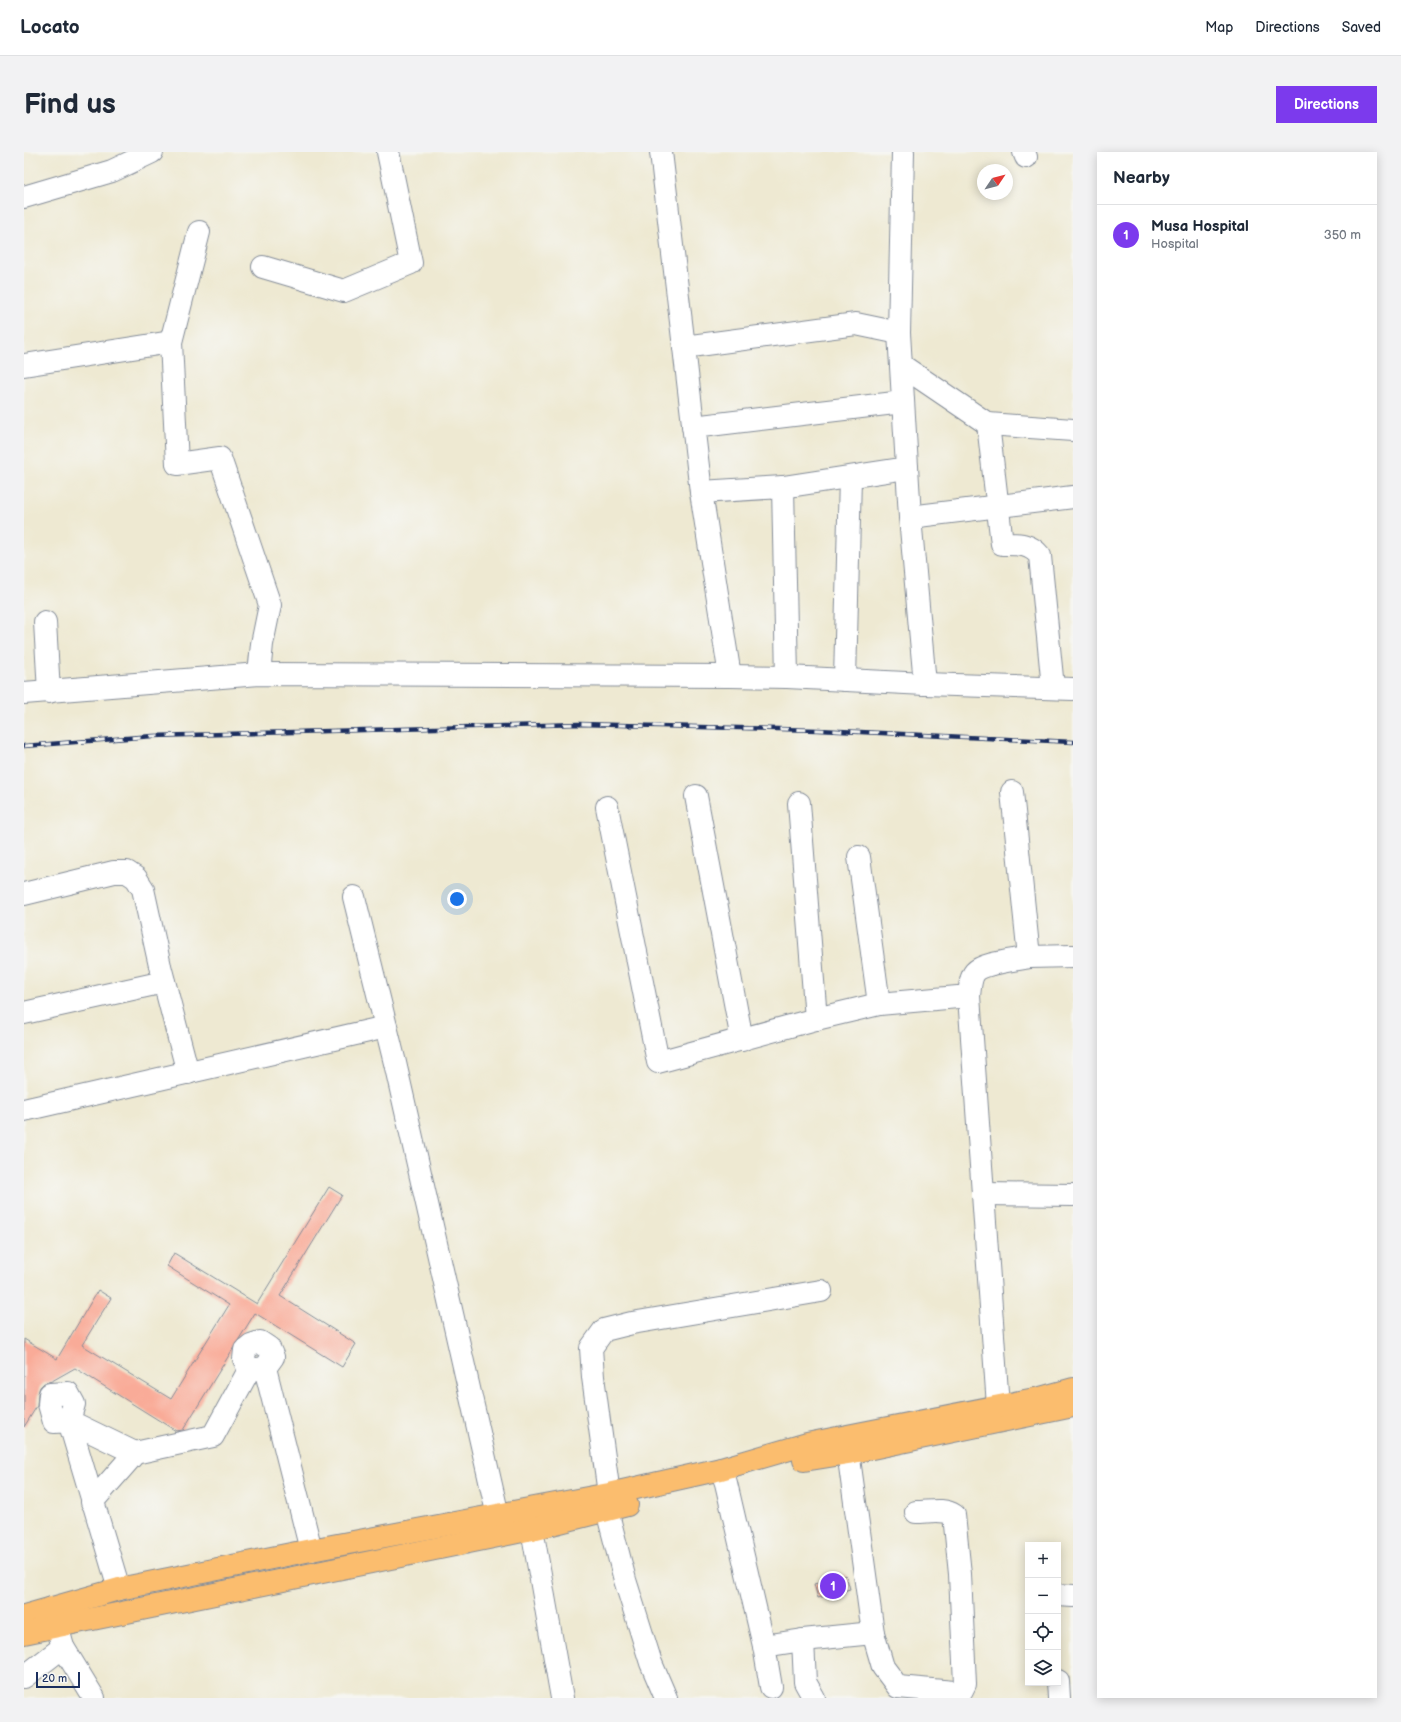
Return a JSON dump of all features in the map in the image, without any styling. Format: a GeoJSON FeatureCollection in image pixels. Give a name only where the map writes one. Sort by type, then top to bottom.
{"type":"FeatureCollection","features":[{"type":"Feature","properties":{"kind":"main road"},"geometry":{"type":"LineString","coordinates":[[847,1445],[998,1406],[1073,1389]]}},
{"type":"Feature","properties":{"kind":"main road"},"geometry":{"type":"LineString","coordinates":[[24,1616],[54,1617],[529,1519],[606,1500],[724,1476],[807,1444],[847,1445],[1073,1406]]}},
{"type":"Feature","properties":{"kind":"main road"},"geometry":{"type":"LineString","coordinates":[[24,1633],[54,1617],[119,1589],[311,1550],[498,1516],[529,1519]]}},
{"type":"Feature","properties":{"kind":"street"},"geometry":{"type":"LineString","coordinates":[[24,197],[112,171],[152,152]]}},
{"type":"Feature","properties":{"kind":"street"},"geometry":{"type":"LineString","coordinates":[[263,267],[344,291],[411,263],[388,152]]}},
{"type":"Feature","properties":{"kind":"street"},"geometry":{"type":"LineString","coordinates":[[662,152],[701,492],[730,676]]}},
{"type":"Feature","properties":{"kind":"street"},"geometry":{"type":"LineString","coordinates":[[903,152],[899,333],[910,517],[925,684]]}},
{"type":"Feature","properties":{"kind":"street"},"geometry":{"type":"LineString","coordinates":[[199,232],[171,342],[177,464],[220,458],[270,605],[262,644],[259,674]]}},
{"type":"Feature","properties":{"kind":"street"},"geometry":{"type":"LineString","coordinates":[[684,347],[856,324],[899,333]]}},
{"type":"Feature","properties":{"kind":"street"},"geometry":{"type":"LineString","coordinates":[[24,365],[171,342]]}},
{"type":"Feature","properties":{"kind":"street"},"geometry":{"type":"LineString","coordinates":[[901,365],[988,424],[1073,430]]}},
{"type":"Feature","properties":{"kind":"street"},"geometry":{"type":"LineString","coordinates":[[693,427],[903,402]]}},
{"type":"Feature","properties":{"kind":"street"},"geometry":{"type":"LineString","coordinates":[[24,693],[259,674],[730,676],[1063,688],[1040,556],[1034,549],[1018,544],[1002,544],[988,424]]}},
{"type":"Feature","properties":{"kind":"street"},"geometry":{"type":"LineString","coordinates":[[701,492],[783,487],[908,468]]}},
{"type":"Feature","properties":{"kind":"street"},"geometry":{"type":"LineString","coordinates":[[845,680],[850,477]]}},
{"type":"Feature","properties":{"kind":"street"},"geometry":{"type":"LineString","coordinates":[[783,487],[787,677]]}},
{"type":"Feature","properties":{"kind":"street"},"geometry":{"type":"LineString","coordinates":[[910,517],[1073,497]]}},
{"type":"Feature","properties":{"kind":"street"},"geometry":{"type":"LineString","coordinates":[[45,622],[49,692]]}},
{"type":"Feature","properties":{"kind":"street"},"geometry":{"type":"LineString","coordinates":[[1012,792],[1029,957]]}},
{"type":"Feature","properties":{"kind":"street"},"geometry":{"type":"LineString","coordinates":[[696,796],[742,1040]]}},
{"type":"Feature","properties":{"kind":"street"},"geometry":{"type":"LineString","coordinates":[[799,803],[816,1019]]}},
{"type":"Feature","properties":{"kind":"street"},"geometry":{"type":"LineString","coordinates":[[607,807],[658,1062],[816,1019],[879,1004],[969,996]]}},
{"type":"Feature","properties":{"kind":"street"},"geometry":{"type":"LineString","coordinates":[[859,857],[879,1004]]}},
{"type":"Feature","properties":{"kind":"street"},"geometry":{"type":"LineString","coordinates":[[24,894],[114,872],[127,872],[136,878],[143,889],[164,982],[188,1073]]}},
{"type":"Feature","properties":{"kind":"street"},"geometry":{"type":"LineString","coordinates":[[354,897],[386,1027],[498,1516]]}},
{"type":"Feature","properties":{"kind":"street"},"geometry":{"type":"LineString","coordinates":[[998,1406],[969,996],[975,972],[982,967],[1029,957],[1073,956]]}},
{"type":"Feature","properties":{"kind":"street"},"geometry":{"type":"LineString","coordinates":[[24,1013],[164,982]]}},
{"type":"Feature","properties":{"kind":"street"},"geometry":{"type":"LineString","coordinates":[[24,1110],[386,1027]]}},
{"type":"Feature","properties":{"kind":"street"},"geometry":{"type":"LineString","coordinates":[[983,1194],[1073,1195]]}},
{"type":"Feature","properties":{"kind":"street"},"geometry":{"type":"LineString","coordinates":[[666,1698],[651,1663],[625,1580],[606,1500],[591,1348],[604,1330],[632,1323],[822,1291]]}},
{"type":"Feature","properties":{"kind":"street"},"geometry":{"type":"LineString","coordinates":[[92,1502],[135,1453],[212,1436],[257,1369],[311,1550]]}},
{"type":"Feature","properties":{"kind":"street"},"geometry":{"type":"LineString","coordinates":[[119,1589],[69,1421],[135,1453]]}},
{"type":"Feature","properties":{"kind":"street"},"geometry":{"type":"LineString","coordinates":[[847,1445],[874,1633],[883,1667],[898,1687],[954,1692],[962,1690],[965,1684],[960,1574],[954,1516],[948,1511],[916,1512]]}},
{"type":"Feature","properties":{"kind":"street"},"geometry":{"type":"LineString","coordinates":[[724,1476],[764,1646],[771,1687]]}},
{"type":"Feature","properties":{"kind":"street"},"geometry":{"type":"LineString","coordinates":[[529,1519],[562,1698]]}},
{"type":"Feature","properties":{"kind":"street"},"geometry":{"type":"LineString","coordinates":[[1061,1595],[1073,1596]]}},
{"type":"Feature","properties":{"kind":"street"},"geometry":{"type":"LineString","coordinates":[[54,1617],[63,1647],[94,1698]]}},
{"type":"Feature","properties":{"kind":"street"},"geometry":{"type":"LineString","coordinates":[[764,1646],[802,1640],[874,1633]]}},
{"type":"Feature","properties":{"kind":"street"},"geometry":{"type":"LineString","coordinates":[[802,1640],[805,1682],[814,1698]]}},
{"type":"Feature","properties":{"kind":"street"},"geometry":{"type":"LineString","coordinates":[[24,1677],[63,1647]]}},
{"type":"Feature","properties":{"kind":"street"},"geometry":{"type":"LineString","coordinates":[[1061,1681],[1073,1683]]}},
{"type":"Feature","properties":{"kind":"street"},"geometry":{"type":"LineString","coordinates":[[1058,1686],[1059,1698]]}},
{"type":"Feature","properties":{"kind":"building"},"geometry":{"type":"Polygon","coordinates":[[[329,1187],[342,1195],[280,1296],[356,1344],[342,1367],[255,1313],[183,1430],[176,1431],[75,1368],[52,1381],[44,1383],[40,1387],[37,1406],[24,1427],[24,1339],[57,1359],[98,1290],[111,1298],[82,1345],[171,1399],[229,1305],[167,1266],[174,1253],[257,1304],[329,1187]]]}},
{"type":"Feature","properties":{"kind":"building"},"geometry":{"type":"Polygon","coordinates":[[[846,1575],[850,1589],[818,1598],[814,1584],[846,1575]]]}},
{"type":"Feature","properties":{"kind":"railway"},"geometry":{"type":"LineString","coordinates":[[24,746],[153,736],[579,724],[818,730],[1073,742]]}},
{"type":"Feature","properties":{"kind":"place","name":"Musa Hospital"},"geometry":{"type":"Point","coordinates":[833,1586]}}]}
